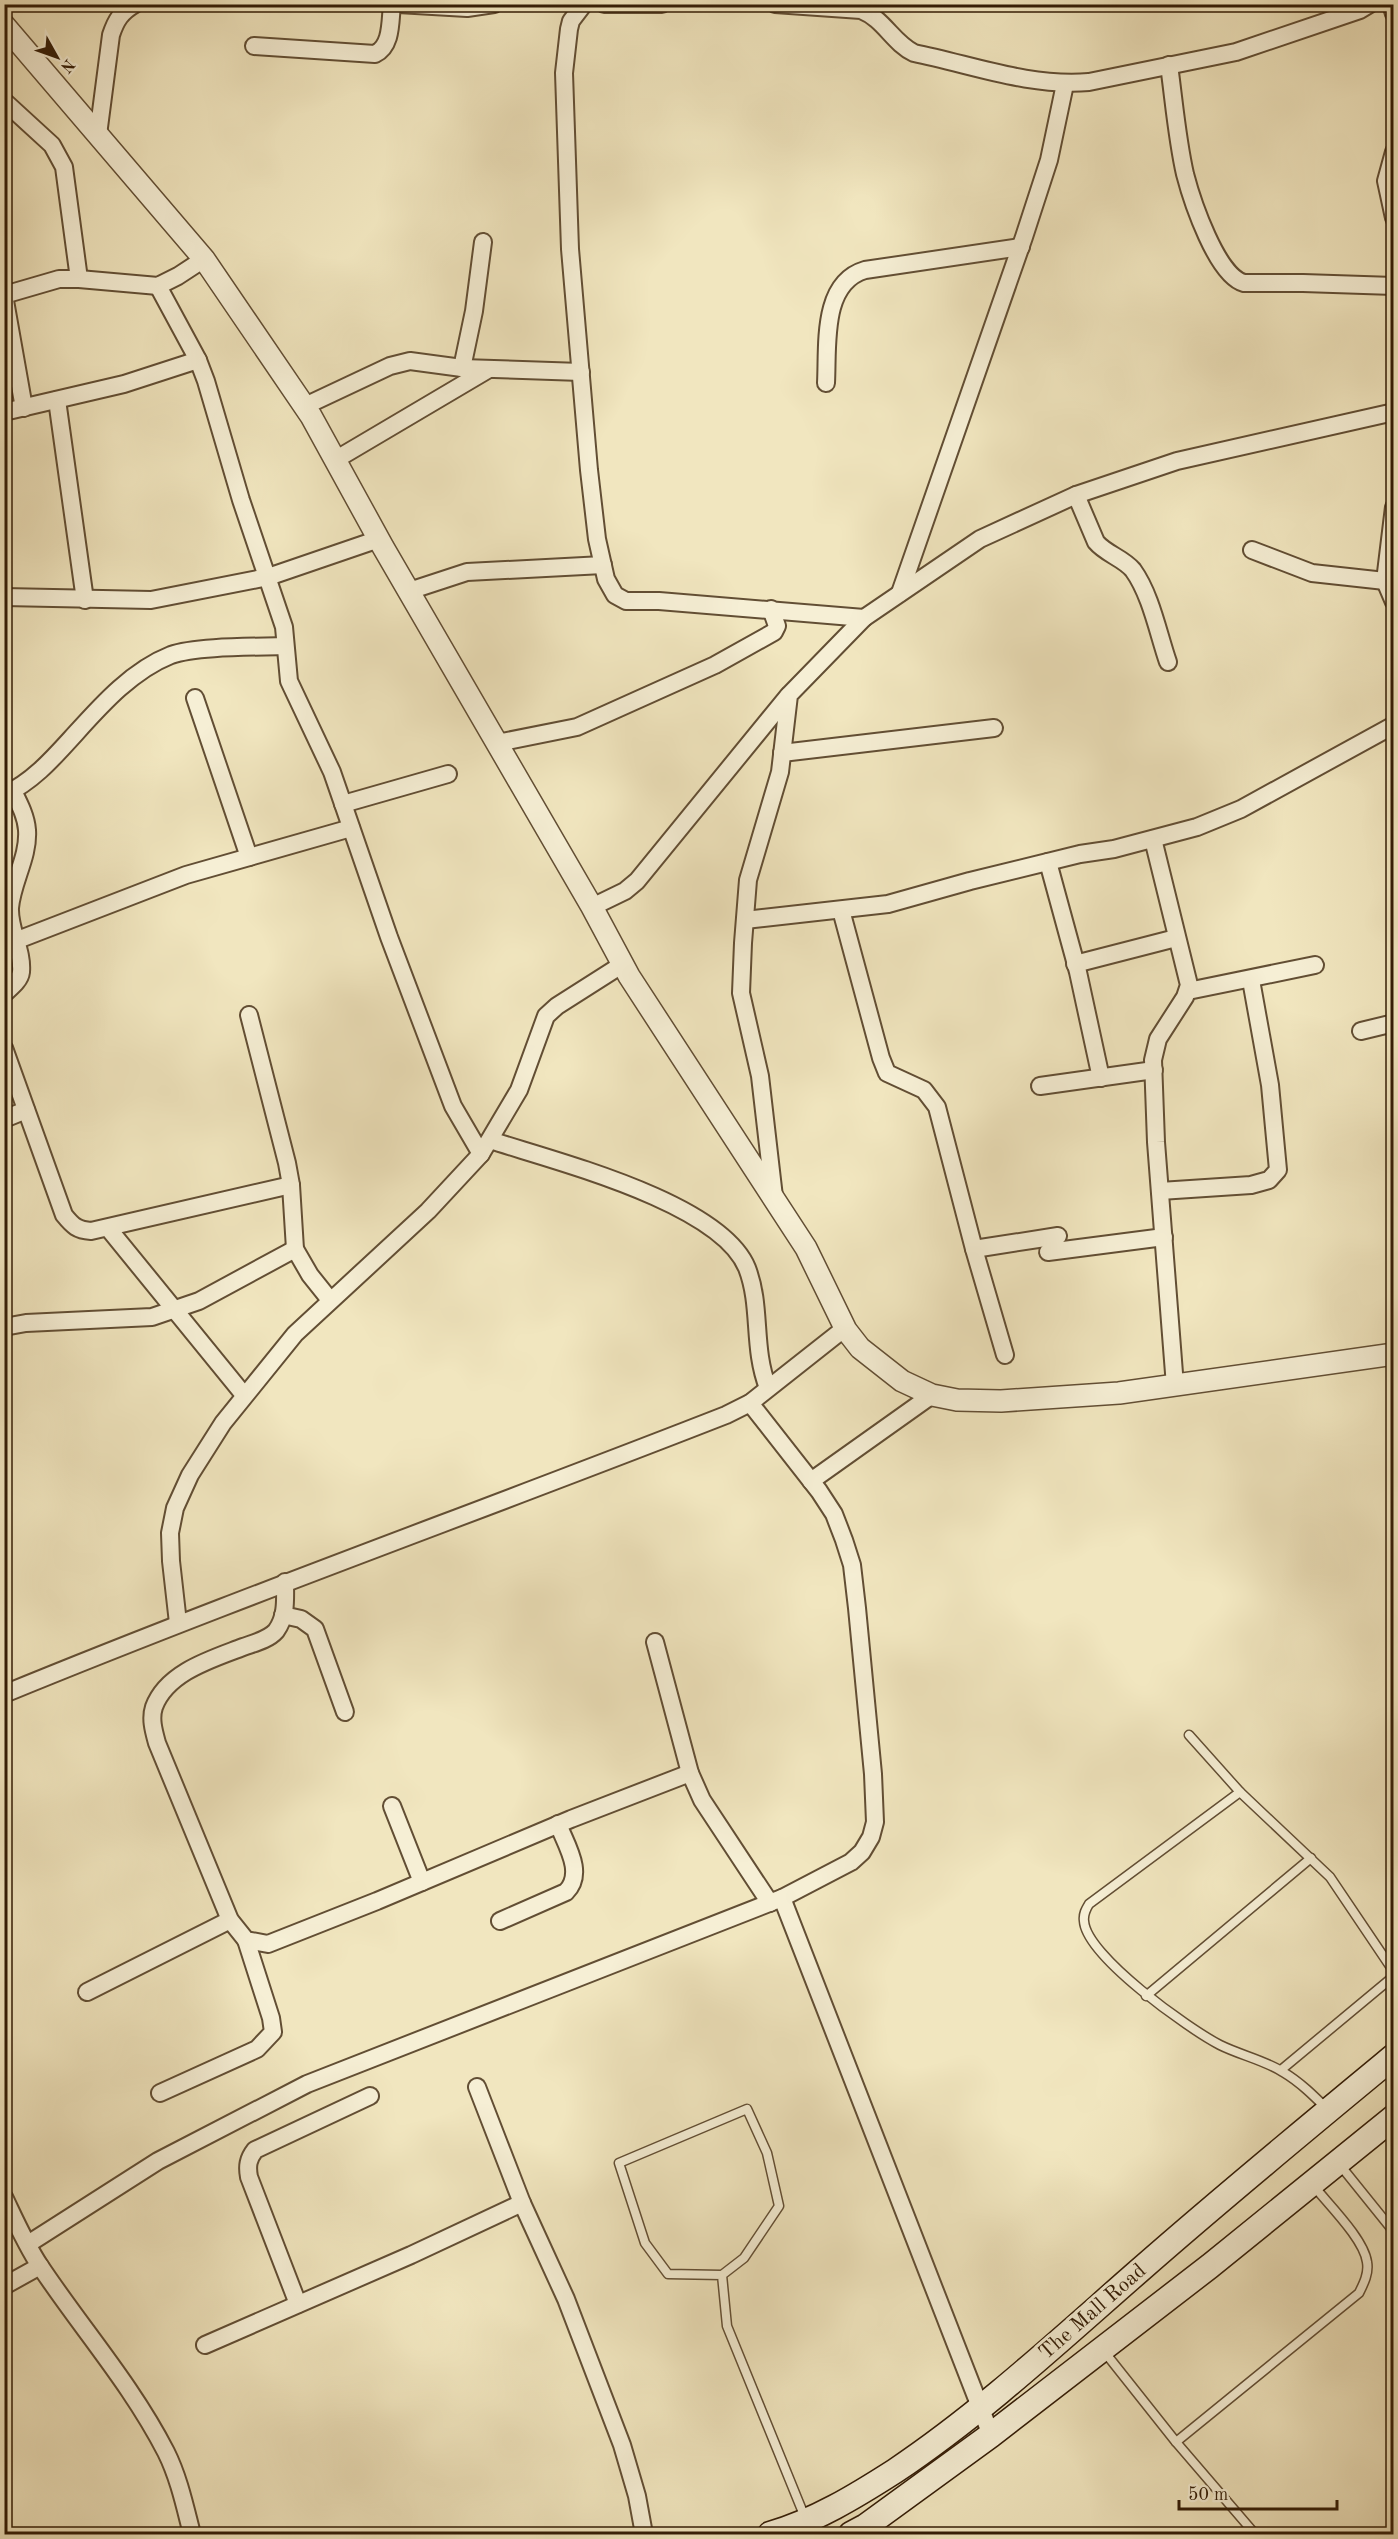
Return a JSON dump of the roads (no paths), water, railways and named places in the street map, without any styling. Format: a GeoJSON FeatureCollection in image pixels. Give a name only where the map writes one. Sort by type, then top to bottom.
{"type":"FeatureCollection","features":[{"type":"Feature","properties":{"kind":"main road","name":"The Mall Road"},"geometry":{"type":"LineString","coordinates":[[770,2535],[806,2522],[877,2482],[980,2409],[1238,2183],[1394,2056]]}},
{"type":"Feature","properties":{"kind":"main road","name":"The Mall Road"},"geometry":{"type":"LineString","coordinates":[[851,2535],[991,2435],[1312,2185],[1394,2118]]}},
{"type":"Feature","properties":{"kind":"street"},"geometry":{"type":"LineString","coordinates":[[98,135],[111,35],[117,19],[125,9],[135,4]]}},
{"type":"Feature","properties":{"kind":"street"},"geometry":{"type":"LineString","coordinates":[[254,45],[375,54],[382,51],[386,43],[392,4]]}},
{"type":"Feature","properties":{"kind":"street"},"geometry":{"type":"LineString","coordinates":[[398,4],[467,8],[494,4]]}},
{"type":"Feature","properties":{"kind":"street"},"geometry":{"type":"LineString","coordinates":[[584,4],[569,29],[564,73],[570,249],[597,539],[610,589],[619,599],[626,601],[659,601],[864,618]]}},
{"type":"Feature","properties":{"kind":"street"},"geometry":{"type":"LineString","coordinates":[[604,4],[662,4]]}},
{"type":"Feature","properties":{"kind":"street"},"geometry":{"type":"LineString","coordinates":[[775,4],[861,10],[872,14],[905,49],[914,53],[1027,80],[1065,84],[1089,82],[1236,52],[1360,10],[1370,4]]}},
{"type":"Feature","properties":{"kind":"street"},"geometry":{"type":"LineString","coordinates":[[1391,4],[1394,14]]}},
{"type":"Feature","properties":{"kind":"street"},"geometry":{"type":"LineString","coordinates":[[4,26],[204,259],[305,406],[623,964],[807,1248],[845,1328],[860,1348],[879,1366],[902,1381],[932,1395],[957,1400],[1001,1401],[1119,1393],[1394,1354]]}},
{"type":"Feature","properties":{"kind":"street"},"geometry":{"type":"LineString","coordinates":[[1169,65],[1185,175],[1207,238],[1228,274],[1244,284],[1394,286]]}},
{"type":"Feature","properties":{"kind":"street"},"geometry":{"type":"LineString","coordinates":[[900,593],[1049,160],[1065,84]]}},
{"type":"Feature","properties":{"kind":"street"},"geometry":{"type":"LineString","coordinates":[[4,101],[38,130],[52,145],[62,161],[69,195],[79,279]]}},
{"type":"Feature","properties":{"kind":"street"},"geometry":{"type":"LineString","coordinates":[[1394,152],[1386,181],[1394,218]]}},
{"type":"Feature","properties":{"kind":"street"},"geometry":{"type":"LineString","coordinates":[[462,368],[474,311],[483,242]]}},
{"type":"Feature","properties":{"kind":"street"},"geometry":{"type":"LineString","coordinates":[[826,383],[829,325],[836,294],[849,277],[865,270],[1021,246]]}},
{"type":"Feature","properties":{"kind":"street"},"geometry":{"type":"LineString","coordinates":[[24,408],[4,295],[48,282],[79,279],[159,286],[204,259]]}},
{"type":"Feature","properties":{"kind":"street"},"geometry":{"type":"LineString","coordinates":[[159,286],[198,360],[241,500],[284,627],[289,681],[323,752],[389,937],[453,1106],[485,1147],[646,1192],[675,1205],[723,1236],[746,1265],[753,1287],[758,1358],[768,1388]]}},
{"type":"Feature","properties":{"kind":"street"},"geometry":{"type":"LineString","coordinates":[[4,412],[124,384],[198,360]]}},
{"type":"Feature","properties":{"kind":"street"},"geometry":{"type":"LineString","coordinates":[[305,406],[399,363],[410,361],[462,368],[581,372]]}},
{"type":"Feature","properties":{"kind":"street"},"geometry":{"type":"LineString","coordinates":[[335,459],[489,369]]}},
{"type":"Feature","properties":{"kind":"street"},"geometry":{"type":"LineString","coordinates":[[57,400],[85,600]]}},
{"type":"Feature","properties":{"kind":"street"},"geometry":{"type":"LineString","coordinates":[[592,907],[625,891],[637,881],[789,695],[864,618],[980,539],[1076,495],[1177,461],[1394,412]]}},
{"type":"Feature","properties":{"kind":"street"},"geometry":{"type":"LineString","coordinates":[[1076,495],[1096,542],[1101,548],[1124,561],[1142,587],[1168,662]]}},
{"type":"Feature","properties":{"kind":"street"},"geometry":{"type":"LineString","coordinates":[[1394,507],[1389,571],[1394,602]]}},
{"type":"Feature","properties":{"kind":"street"},"geometry":{"type":"LineString","coordinates":[[4,597],[151,600],[268,577],[379,539]]}},
{"type":"Feature","properties":{"kind":"street"},"geometry":{"type":"LineString","coordinates":[[1252,550],[1312,573],[1389,571]]}},
{"type":"Feature","properties":{"kind":"street"},"geometry":{"type":"LineString","coordinates":[[409,591],[467,572],[603,565]]}},
{"type":"Feature","properties":{"kind":"street"},"geometry":{"type":"LineString","coordinates":[[497,743],[577,727],[715,665],[774,632],[777,626],[771,609]]}},
{"type":"Feature","properties":{"kind":"street"},"geometry":{"type":"LineString","coordinates":[[4,994],[21,974],[11,928],[10,907],[28,831],[24,815],[9,793],[38,774],[122,686],[155,664],[173,655],[196,651],[285,646]]}},
{"type":"Feature","properties":{"kind":"street"},"geometry":{"type":"LineString","coordinates":[[774,1198],[760,1076],[741,993],[748,880],[780,772],[789,695]]}},
{"type":"Feature","properties":{"kind":"street"},"geometry":{"type":"LineString","coordinates":[[195,698],[249,857]]}},
{"type":"Feature","properties":{"kind":"street"},"geometry":{"type":"LineString","coordinates":[[745,920],[888,904],[970,881],[1197,827],[1241,809],[1394,725]]}},
{"type":"Feature","properties":{"kind":"street"},"geometry":{"type":"LineString","coordinates":[[782,753],[994,728]]}},
{"type":"Feature","properties":{"kind":"street"},"geometry":{"type":"LineString","coordinates":[[343,804],[448,774]]}},
{"type":"Feature","properties":{"kind":"street"},"geometry":{"type":"LineString","coordinates":[[15,941],[186,875],[351,828]]}},
{"type":"Feature","properties":{"kind":"street"},"geometry":{"type":"LineString","coordinates":[[1153,839],[1176,938],[1189,979],[1188,991],[1154,1049],[1160,1191],[1175,1386]]}},
{"type":"Feature","properties":{"kind":"street"},"geometry":{"type":"LineString","coordinates":[[1048,862],[1075,964],[1101,1078]]}},
{"type":"Feature","properties":{"kind":"street"},"geometry":{"type":"LineString","coordinates":[[841,910],[887,1073],[924,1090],[937,1107],[974,1249],[1005,1355]]}},
{"type":"Feature","properties":{"kind":"street"},"geometry":{"type":"LineString","coordinates":[[1075,964],[1176,938]]}},
{"type":"Feature","properties":{"kind":"street"},"geometry":{"type":"LineString","coordinates":[[178,1623],[170,1533],[175,1508],[190,1475],[223,1423],[295,1334],[428,1211],[485,1147],[519,1090],[546,1016],[557,1006],[623,964]]}},
{"type":"Feature","properties":{"kind":"street"},"geometry":{"type":"LineString","coordinates":[[1188,991],[1251,980],[1315,965]]}},
{"type":"Feature","properties":{"kind":"street"},"geometry":{"type":"LineString","coordinates":[[1160,1191],[1251,1185],[1269,1180],[1278,1170],[1270,1084],[1251,980]]}},
{"type":"Feature","properties":{"kind":"street"},"geometry":{"type":"LineString","coordinates":[[249,1015],[291,1185],[295,1249],[310,1275],[330,1300]]}},
{"type":"Feature","properties":{"kind":"street"},"geometry":{"type":"LineString","coordinates":[[1361,1031],[1394,1023]]}},
{"type":"Feature","properties":{"kind":"street"},"geometry":{"type":"LineString","coordinates":[[4,1048],[64,1215],[73,1226],[80,1230],[92,1231],[291,1185]]}},
{"type":"Feature","properties":{"kind":"street"},"geometry":{"type":"LineString","coordinates":[[1040,1086],[1154,1070]]}},
{"type":"Feature","properties":{"kind":"street"},"geometry":{"type":"LineString","coordinates":[[4,1119],[27,1110]]}},
{"type":"Feature","properties":{"kind":"street"},"geometry":{"type":"LineString","coordinates":[[108,1227],[244,1395]]}},
{"type":"Feature","properties":{"kind":"street"},"geometry":{"type":"LineString","coordinates":[[974,1249],[1058,1236]]}},
{"type":"Feature","properties":{"kind":"street"},"geometry":{"type":"LineString","coordinates":[[1048,1252],[1164,1237]]}},
{"type":"Feature","properties":{"kind":"street"},"geometry":{"type":"LineString","coordinates":[[4,1327],[26,1323],[152,1317],[198,1301],[295,1249]]}},
{"type":"Feature","properties":{"kind":"street"},"geometry":{"type":"LineString","coordinates":[[4,1694],[178,1623],[518,1496],[726,1415],[750,1403],[845,1328]]}},
{"type":"Feature","properties":{"kind":"street"},"geometry":{"type":"LineString","coordinates":[[811,1481],[932,1395]]}},
{"type":"Feature","properties":{"kind":"street"},"geometry":{"type":"LineString","coordinates":[[28,2244],[158,2161],[307,2084],[776,1901],[851,1862],[862,1852],[871,1837],[874,1822],[865,1685],[852,1565],[834,1514],[750,1403]]}},
{"type":"Feature","properties":{"kind":"street"},"geometry":{"type":"LineString","coordinates":[[160,2093],[257,2049],[273,2032],[272,2018],[246,1940],[230,1920],[157,1743],[153,1724],[154,1709],[163,1691],[177,1678],[212,1659],[265,1638],[274,1632],[286,1608],[285,1582]]}},
{"type":"Feature","properties":{"kind":"street"},"geometry":{"type":"LineString","coordinates":[[283,1615],[301,1620],[315,1629],[345,1712]]}},
{"type":"Feature","properties":{"kind":"street"},"geometry":{"type":"LineString","coordinates":[[655,1642],[690,1773],[712,1819],[776,1901],[991,2435]]}},
{"type":"Feature","properties":{"kind":"street"},"geometry":{"type":"LineString","coordinates":[[246,1940],[268,1944],[558,1824],[690,1773]]}},
{"type":"Feature","properties":{"kind":"street"},"geometry":{"type":"LineString","coordinates":[[392,1806],[422,1882]]}},
{"type":"Feature","properties":{"kind":"street"},"geometry":{"type":"LineString","coordinates":[[500,1921],[566,1892],[572,1886],[575,1867],[558,1824]]}},
{"type":"Feature","properties":{"kind":"street"},"geometry":{"type":"LineString","coordinates":[[87,1992],[230,1920]]}},
{"type":"Feature","properties":{"kind":"street"},"geometry":{"type":"LineString","coordinates":[[477,2087],[522,2203],[566,2299],[622,2445],[637,2496],[644,2535]]}},
{"type":"Feature","properties":{"kind":"street"},"geometry":{"type":"LineString","coordinates":[[298,2304],[249,2177],[247,2166],[250,2156],[255,2150],[370,2096]]}},
{"type":"Feature","properties":{"kind":"street"},"geometry":{"type":"LineString","coordinates":[[4,2197],[39,2265],[117,2370],[167,2454],[177,2480],[192,2535]]}},
{"type":"Feature","properties":{"kind":"street"},"geometry":{"type":"LineString","coordinates":[[205,2345],[411,2255],[522,2203]]}},
{"type":"Feature","properties":{"kind":"street"},"geometry":{"type":"LineString","coordinates":[[4,2286],[39,2265]]}},
{"type":"Feature","properties":{"kind":"lane"},"geometry":{"type":"LineString","coordinates":[[1189,1735],[1240,1792],[1330,1877],[1394,1974],[1281,2070]]}},
{"type":"Feature","properties":{"kind":"lane"},"geometry":{"type":"LineString","coordinates":[[1240,1792],[1089,1904],[1084,1912],[1083,1922],[1098,1948],[1146,1996],[1217,2044],[1281,2070],[1310,2091],[1328,2110]]}},
{"type":"Feature","properties":{"kind":"lane"},"geometry":{"type":"LineString","coordinates":[[1146,1996],[1311,1858]]}},
{"type":"Feature","properties":{"kind":"lane"},"geometry":{"type":"LineString","coordinates":[[747,2109],[767,2154],[779,2206],[744,2258],[722,2275],[668,2274],[645,2243],[619,2163],[747,2109]]}},
{"type":"Feature","properties":{"kind":"lane"},"geometry":{"type":"LineString","coordinates":[[1338,2162],[1394,2232]]}},
{"type":"Feature","properties":{"kind":"lane"},"geometry":{"type":"LineString","coordinates":[[1176,2442],[1359,2293],[1366,2280],[1368,2265],[1365,2250],[1312,2185]]}},
{"type":"Feature","properties":{"kind":"lane"},"geometry":{"type":"LineString","coordinates":[[722,2275],[727,2326],[806,2522]]}},
{"type":"Feature","properties":{"kind":"lane"},"geometry":{"type":"LineString","coordinates":[[1102,2349],[1176,2442],[1255,2535]]}}]}
